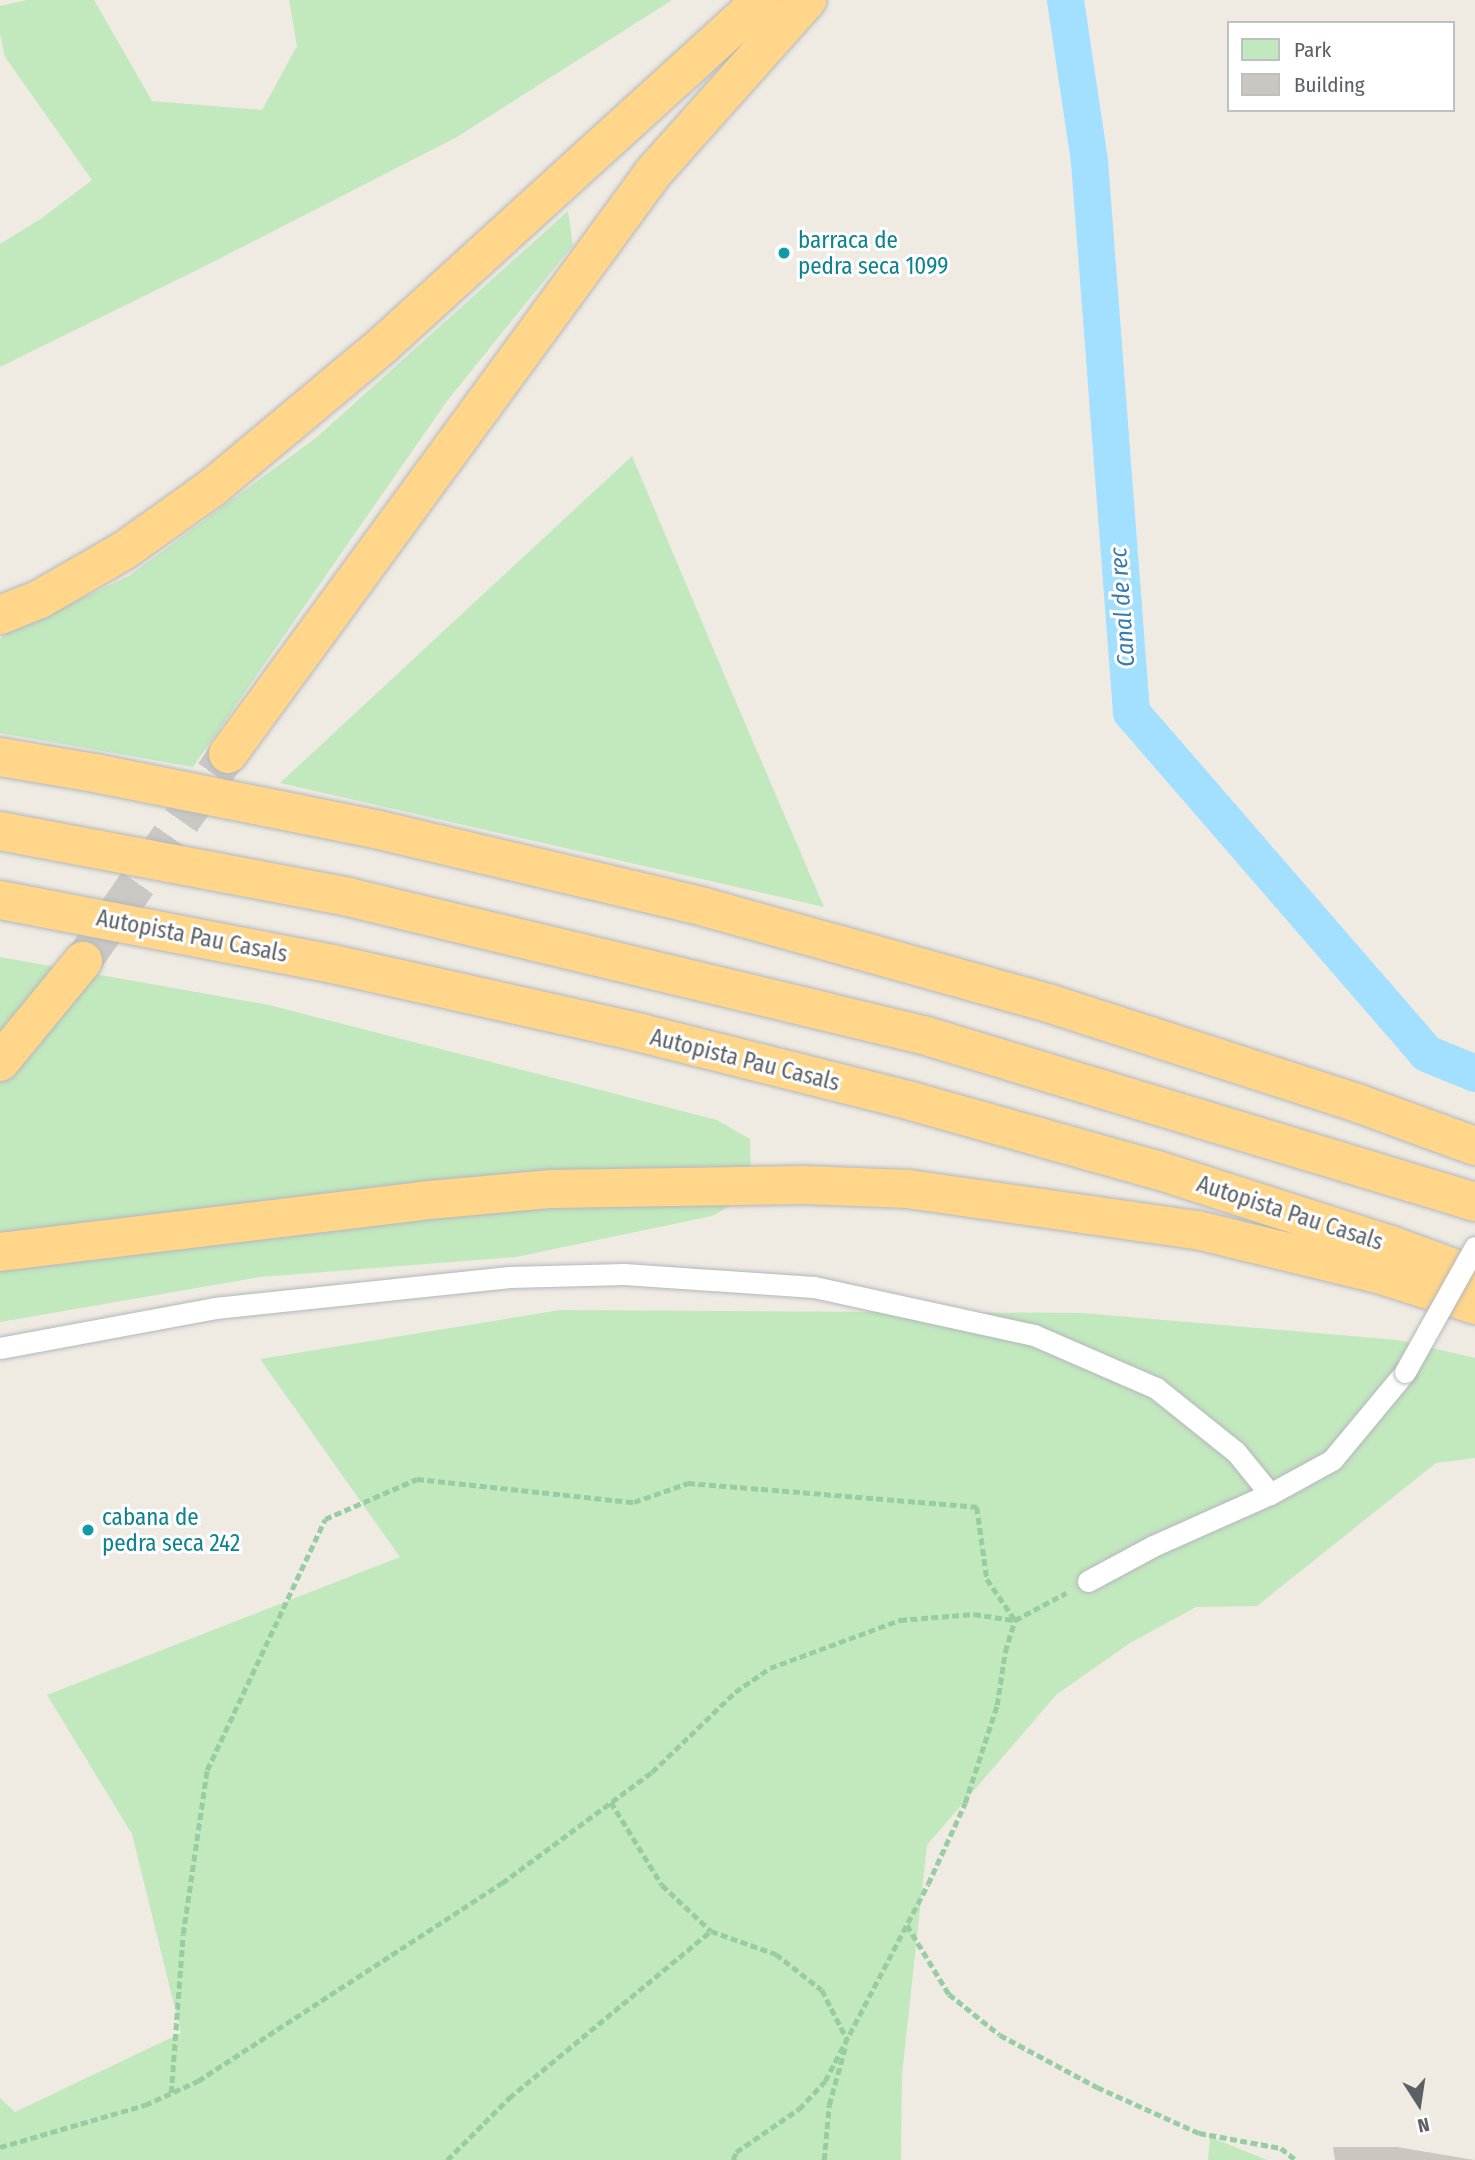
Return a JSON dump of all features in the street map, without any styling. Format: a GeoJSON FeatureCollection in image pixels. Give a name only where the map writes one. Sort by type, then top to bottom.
{"type":"FeatureCollection","features":[{"type":"Feature","properties":{"kind":"highway"},"geometry":{"type":"LineString","coordinates":[[0,615],[40,599],[114,556],[212,488],[384,344],[762,0]]}},
{"type":"Feature","properties":{"kind":"highway"},"geometry":{"type":"LineString","coordinates":[[228,754],[653,173],[807,0]]}},
{"type":"Feature","properties":{"kind":"highway"},"geometry":{"type":"LineString","coordinates":[[0,757],[95,773],[375,829],[716,910],[1051,1004],[1360,1104],[1475,1146]]}},
{"type":"Feature","properties":{"kind":"highway"},"geometry":{"type":"LineString","coordinates":[[0,831],[348,897],[923,1035],[1475,1202]]}},
{"type":"Feature","properties":{"kind":"highway","name":"Autopista Pau Casals"},"geometry":{"type":"LineString","coordinates":[[0,900],[333,964],[641,1033],[911,1101],[1157,1170],[1388,1244],[1475,1276]]}},
{"type":"Feature","properties":{"kind":"highway"},"geometry":{"type":"LineString","coordinates":[[0,1062],[83,961]]}},
{"type":"Feature","properties":{"kind":"highway"},"geometry":{"type":"LineString","coordinates":[[0,1252],[419,1201],[551,1189],[693,1185],[856,1187],[908,1189],[1002,1200],[1197,1230],[1378,1274],[1475,1305]]}},
{"type":"Feature","properties":{"kind":"lane"},"geometry":{"type":"LineString","coordinates":[[1088,1581],[1153,1546],[1270,1494],[1332,1460],[1405,1372],[1475,1247]]}},
{"type":"Feature","properties":{"kind":"lane"},"geometry":{"type":"LineString","coordinates":[[0,1348],[215,1308],[509,1277],[624,1274],[814,1287],[1034,1335],[1156,1388],[1236,1452],[1270,1494]]}},
{"type":"Feature","properties":{"kind":"path"},"geometry":{"type":"LineString","coordinates":[[171,2093],[183,1934],[207,1770],[325,1519],[417,1479],[635,1502],[688,1483],[977,1507],[986,1579],[1015,1620]]}},
{"type":"Feature","properties":{"kind":"path"},"geometry":{"type":"LineString","coordinates":[[0,2147],[145,2105],[198,2081],[502,1883],[652,1772],[735,1692],[771,1668],[900,1620],[974,1614],[1015,1620],[1088,1581]]}},
{"type":"Feature","properties":{"kind":"path"},"geometry":{"type":"LineString","coordinates":[[733,2160],[736,2152],[799,2109],[825,2081],[847,2039],[965,1803],[997,1705],[1005,1652],[1015,1620]]}},
{"type":"Feature","properties":{"kind":"path"},"geometry":{"type":"LineString","coordinates":[[611,1802],[662,1885],[711,1931],[776,1954],[821,1990],[847,2039],[829,2105],[824,2160]]}},
{"type":"Feature","properties":{"kind":"path"},"geometry":{"type":"LineString","coordinates":[[906,1925],[949,1994],[1000,2035],[1097,2087],[1199,2133],[1281,2148],[1296,2160]]}},
{"type":"Feature","properties":{"kind":"path"},"geometry":{"type":"LineString","coordinates":[[447,2160],[509,2098],[711,1931]]}},
{"type":"Feature","properties":{"kind":"green space"},"geometry":{"type":"Polygon","coordinates":[[[27,0],[94,0],[152,101],[262,110],[297,46],[289,0],[672,0],[457,137],[0,367],[0,244],[42,218],[92,180],[5,57],[0,34],[0,6],[27,0]]]}},
{"type":"Feature","properties":{"kind":"green space"},"geometry":{"type":"Polygon","coordinates":[[[568,211],[573,245],[447,401],[193,767],[0,733],[0,639],[4,635],[129,576],[317,437],[568,211]]]}},
{"type":"Feature","properties":{"kind":"green space"},"geometry":{"type":"Polygon","coordinates":[[[632,456],[721,667],[824,907],[280,783],[632,456]]]}},
{"type":"Feature","properties":{"kind":"green space"},"geometry":{"type":"Polygon","coordinates":[[[0,957],[269,1005],[717,1120],[750,1139],[751,1175],[745,1198],[712,1216],[516,1257],[260,1277],[0,1322],[0,957]]]}},
{"type":"Feature","properties":{"kind":"green space"},"geometry":{"type":"Polygon","coordinates":[[[560,1310],[1083,1313],[1398,1340],[1475,1358],[1475,1458],[1436,1463],[1257,1606],[1196,1607],[1130,1643],[1056,1695],[927,1845],[902,2075],[901,2160],[0,2160],[0,2098],[15,2112],[181,2033],[132,1834],[47,1695],[400,1557],[260,1359],[560,1310]]]}},
{"type":"Feature","properties":{"kind":"green space"},"geometry":{"type":"Polygon","coordinates":[[[1210,2137],[1267,2160],[1208,2160],[1210,2137]]]}},
{"type":"Feature","properties":{"kind":"building"},"geometry":{"type":"Polygon","coordinates":[[[1333,2147],[1397,2147],[1474,2160],[1335,2160],[1333,2147]]]}},
{"type":"Feature","properties":{"kind":"waterway","name":"Canal de rec"},"geometry":{"type":"LineString","coordinates":[[1065,0],[1089,161],[1131,712],[1426,1053],[1475,1073]]}},
{"type":"Feature","properties":{"kind":"tunnel"},"geometry":{"type":"LineString","coordinates":[[83,961],[228,754]]}},
{"type":"Feature","properties":{"kind":"place","name":"barraca de pedra seca 1099"},"geometry":{"type":"Point","coordinates":[784,253]}},
{"type":"Feature","properties":{"kind":"place","name":"cabana de pedra seca 242"},"geometry":{"type":"Point","coordinates":[88,1530]}}]}
